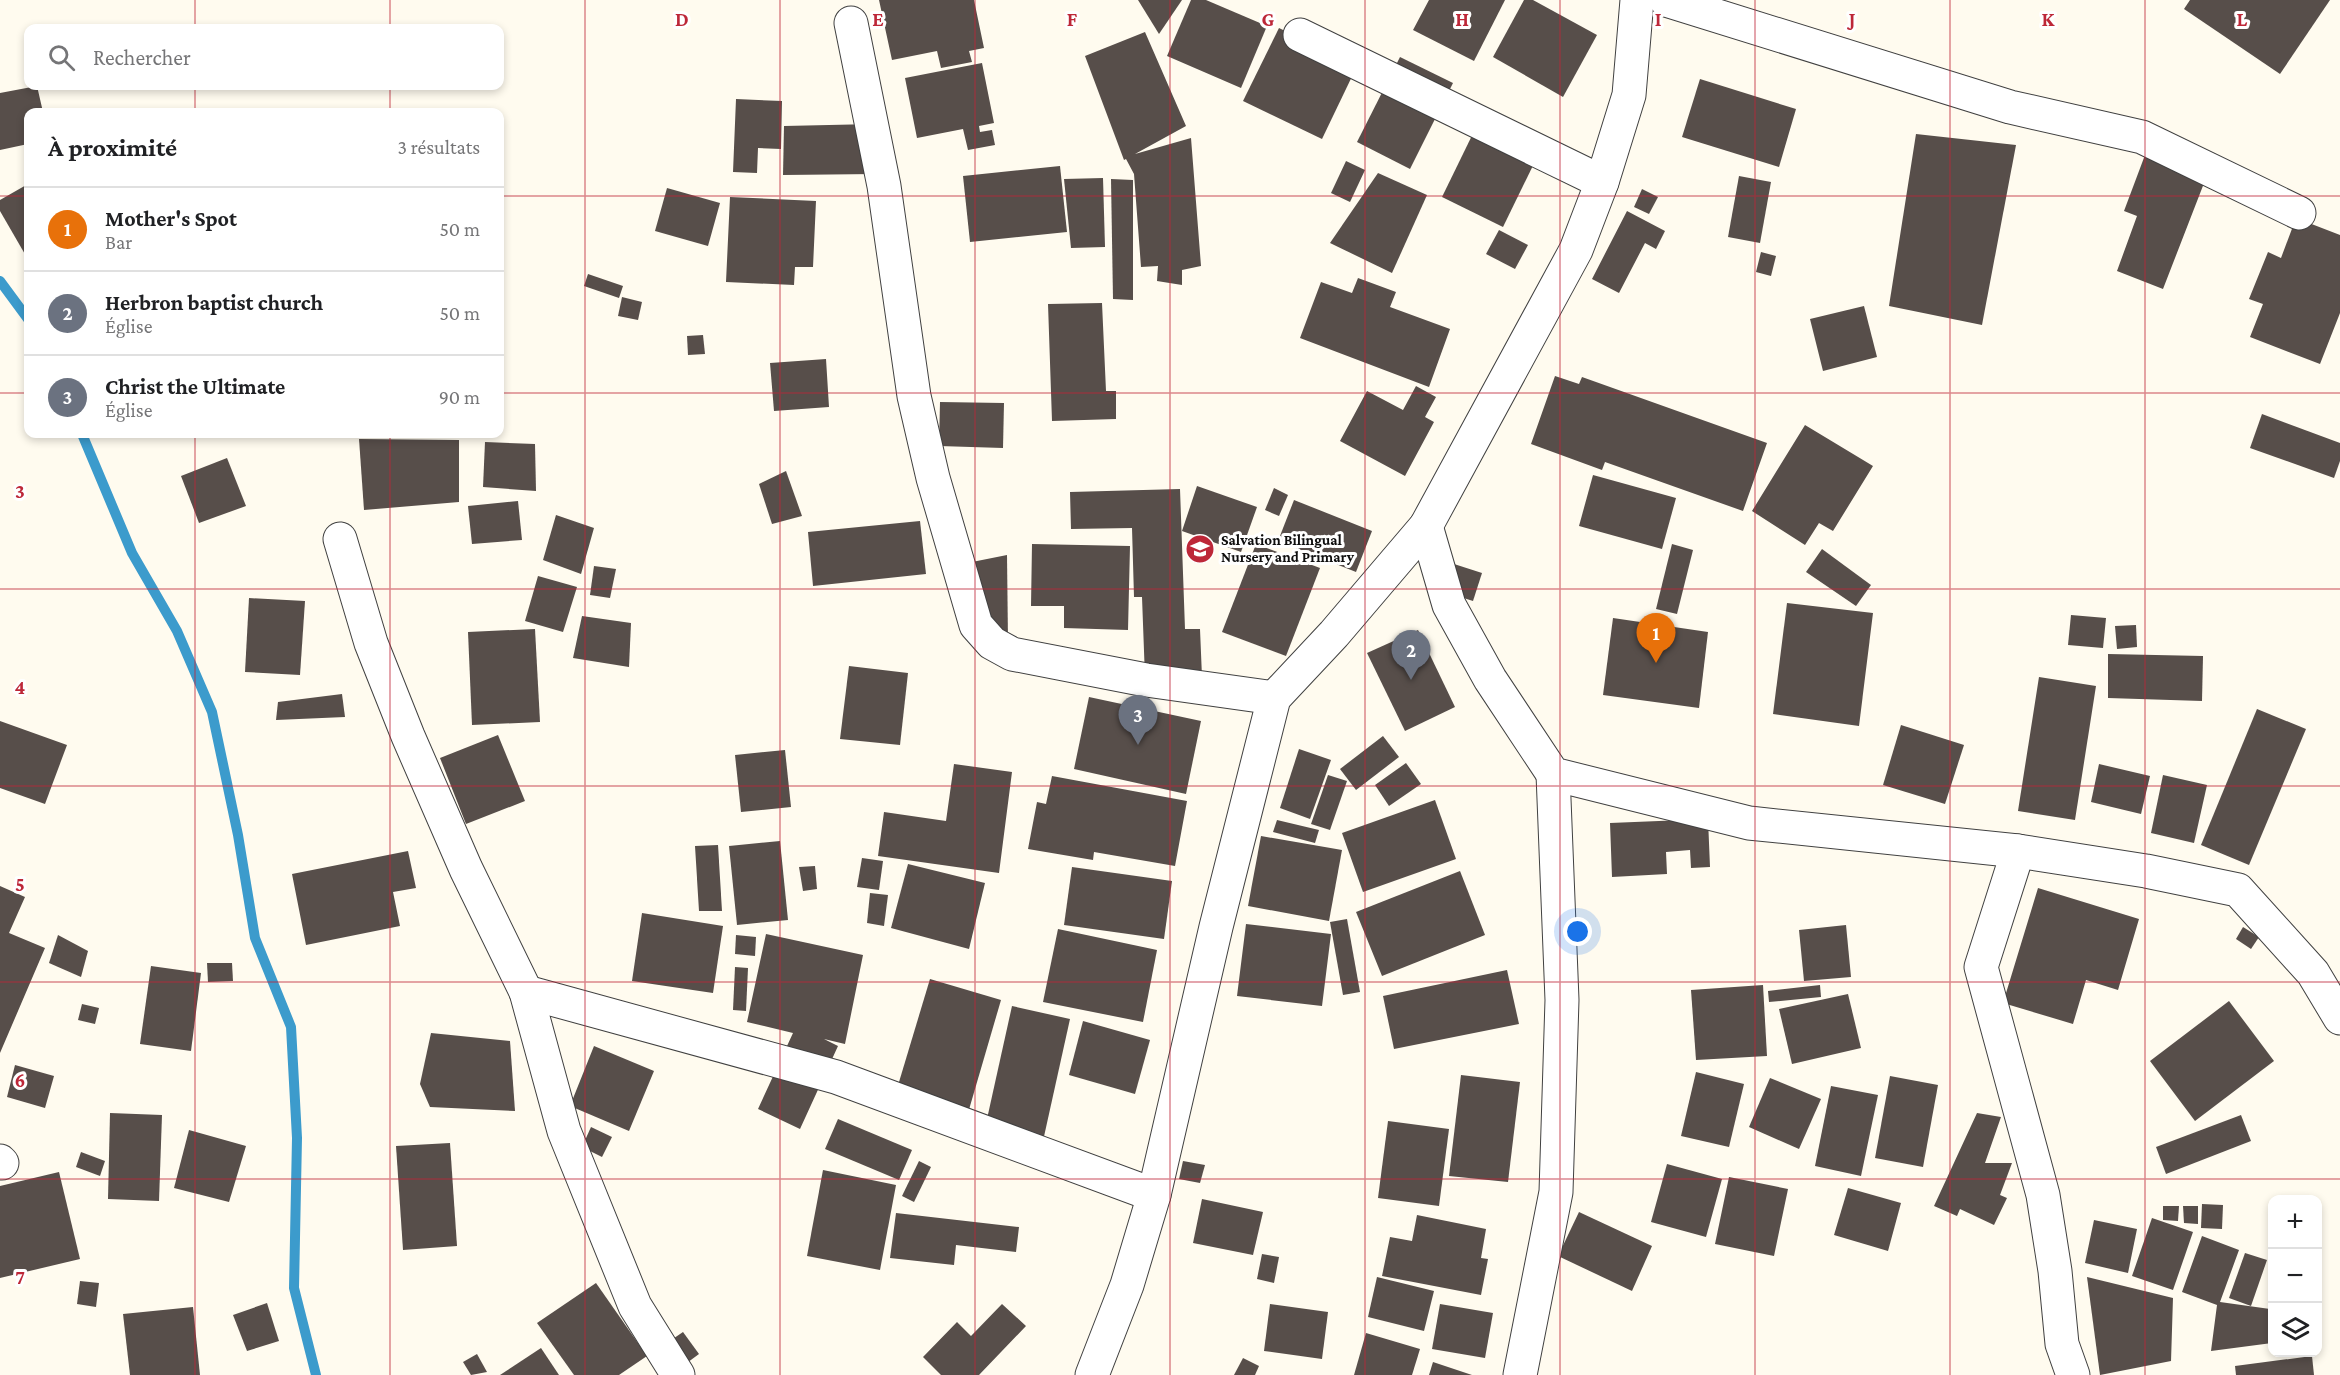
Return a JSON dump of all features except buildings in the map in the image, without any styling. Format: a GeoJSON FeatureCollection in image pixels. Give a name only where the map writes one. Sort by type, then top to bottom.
{"type":"FeatureCollection","features":[{"type":"Feature","properties":{"kind":"street"},"geometry":{"type":"LineString","coordinates":[[1092,1375],[1127,1285],[1154,1195],[1216,927],[1274,698],[1334,634],[1426,526],[1576,250],[1602,182],[1629,95],[1637,0]]}},
{"type":"Feature","properties":{"kind":"street"},"geometry":{"type":"LineString","coordinates":[[1666,0],[2010,107],[2142,137],[2299,213]]}},
{"type":"Feature","properties":{"kind":"street"},"geometry":{"type":"LineString","coordinates":[[851,23],[884,186],[914,396],[933,478],[976,625],[992,643],[1012,654],[1146,680],[1274,698]]}},
{"type":"Feature","properties":{"kind":"street"},"geometry":{"type":"LineString","coordinates":[[1300,35],[1602,182]]}},
{"type":"Feature","properties":{"kind":"street"},"geometry":{"type":"LineString","coordinates":[[1426,526],[1449,604],[1490,679],[1552,774],[1562,1000],[1556,1192],[1520,1375]]}},
{"type":"Feature","properties":{"kind":"street"},"geometry":{"type":"LineString","coordinates":[[340,538],[371,643],[408,735],[466,869],[526,992],[564,1131],[635,1306],[678,1375]]}},
{"type":"Feature","properties":{"kind":"street"},"geometry":{"type":"LineString","coordinates":[[1552,774],[1749,823],[2018,851],[2146,871],[2238,890],[2313,973],[2340,1018]]}},
{"type":"Feature","properties":{"kind":"street"},"geometry":{"type":"LineString","coordinates":[[2018,851],[1981,967],[2043,1195],[2055,1271],[2062,1344],[2073,1375]]}},
{"type":"Feature","properties":{"kind":"street"},"geometry":{"type":"LineString","coordinates":[[526,992],[836,1077],[1154,1195]]}},
{"type":"Feature","properties":{"kind":"waterway"},"geometry":{"type":"LineString","coordinates":[[0,281],[24,314]]}},
{"type":"Feature","properties":{"kind":"waterway"},"geometry":{"type":"LineString","coordinates":[[84,438],[132,553],[177,631],[212,712],[238,835],[255,938],[291,1027],[297,1138],[294,1288],[316,1375]]}},
{"type":"Feature","properties":{"kind":"place","name":"Salvation Bilingual Nursery and Primary"},"geometry":{"type":"Point","coordinates":[1200,549]}},
{"type":"Feature","properties":{"kind":"place","name":"Mother's Spot"},"geometry":{"type":"Point","coordinates":[1656,663]}},
{"type":"Feature","properties":{"kind":"place","name":"Herbron baptist church"},"geometry":{"type":"Point","coordinates":[1411,680]}},
{"type":"Feature","properties":{"kind":"place","name":"Christ the Ultimate"},"geometry":{"type":"Point","coordinates":[1138,745]}}]}
